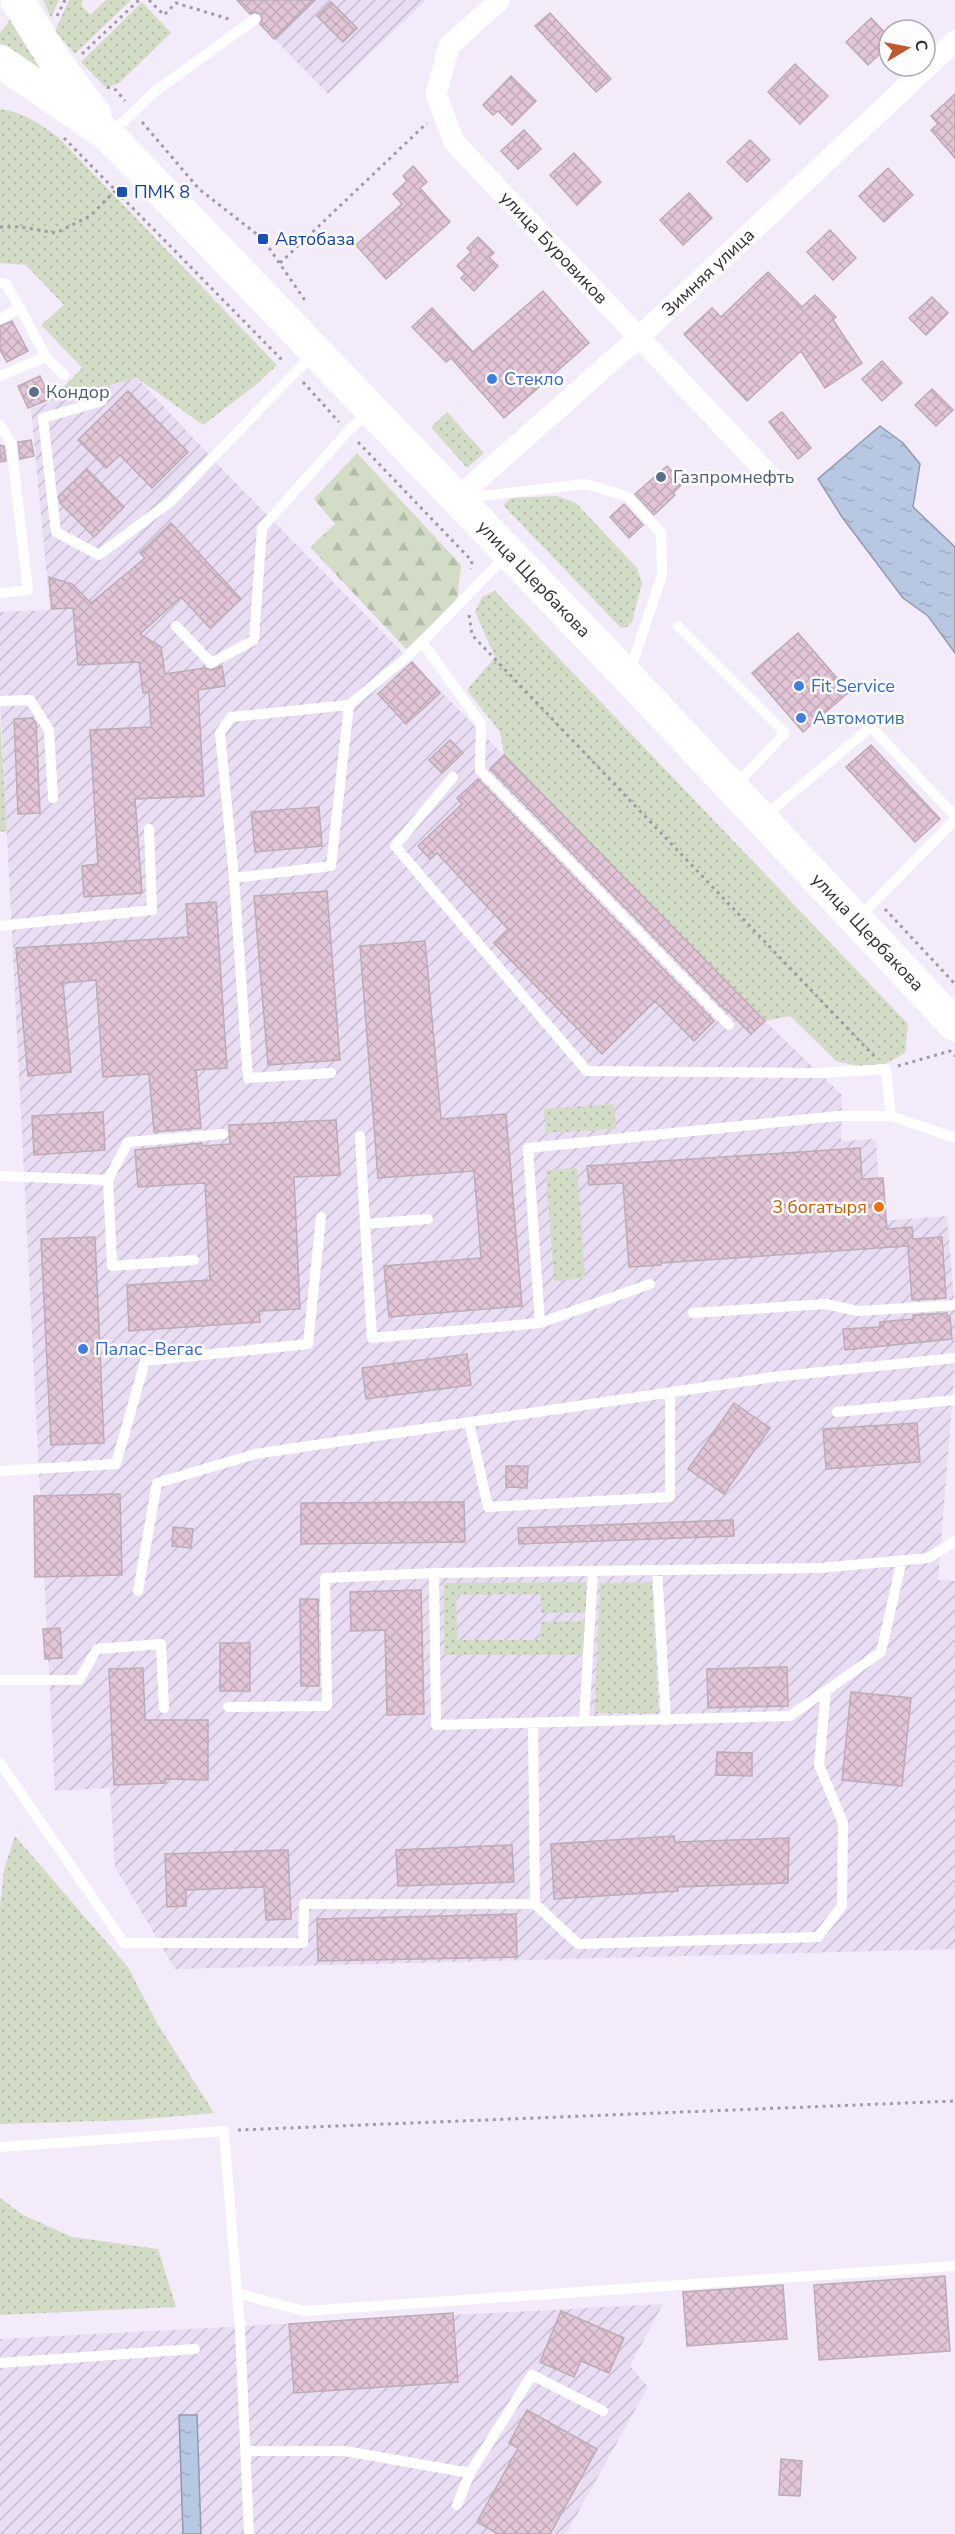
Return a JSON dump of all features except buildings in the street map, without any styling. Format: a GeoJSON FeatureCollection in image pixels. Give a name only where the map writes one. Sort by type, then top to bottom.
{"type":"FeatureCollection","features":[{"type":"Feature","properties":{"kind":"main road"},"geometry":{"type":"LineString","coordinates":[[17,0],[55,61],[109,136]]}},
{"type":"Feature","properties":{"kind":"main road"},"geometry":{"type":"LineString","coordinates":[[0,61],[109,136]]}},
{"type":"Feature","properties":{"kind":"main road","name":"улица Щербакова"},"geometry":{"type":"LineString","coordinates":[[109,136],[305,363],[359,421],[456,499],[762,819],[866,910],[955,1024]]}},
{"type":"Feature","properties":{"kind":"street","name":"улица Буровиков"},"geometry":{"type":"LineString","coordinates":[[500,0],[449,46],[436,94],[454,142],[771,477]]}},
{"type":"Feature","properties":{"kind":"street","name":"Зимняя улица"},"geometry":{"type":"LineString","coordinates":[[456,499],[639,337],[955,41]]}},
{"type":"Feature","properties":{"kind":"lane"},"geometry":{"type":"LineString","coordinates":[[109,136],[153,93],[252,22]]}},
{"type":"Feature","properties":{"kind":"lane"},"geometry":{"type":"LineString","coordinates":[[0,283],[6,284],[46,357],[64,375]]}},
{"type":"Feature","properties":{"kind":"lane"},"geometry":{"type":"LineString","coordinates":[[0,319],[20,308]]}},
{"type":"Feature","properties":{"kind":"lane"},"geometry":{"type":"LineString","coordinates":[[0,375],[46,357]]}},
{"type":"Feature","properties":{"kind":"lane"},"geometry":{"type":"LineString","coordinates":[[102,401],[43,418],[56,532],[99,555],[170,502],[305,363]]}},
{"type":"Feature","properties":{"kind":"lane"},"geometry":{"type":"LineString","coordinates":[[176,626],[211,663],[254,640],[262,528],[359,421]]}},
{"type":"Feature","properties":{"kind":"lane"},"geometry":{"type":"LineString","coordinates":[[0,425],[11,443],[28,590],[0,593]]}},
{"type":"Feature","properties":{"kind":"lane"},"geometry":{"type":"LineString","coordinates":[[456,499],[585,484],[627,496],[661,532],[662,575],[628,677]]}},
{"type":"Feature","properties":{"kind":"lane"},"geometry":{"type":"LineString","coordinates":[[331,1073],[248,1078],[234,878],[220,733],[231,717],[349,705],[422,642],[509,553]]}},
{"type":"Feature","properties":{"kind":"lane"},"geometry":{"type":"LineString","coordinates":[[678,626],[785,733],[732,788]]}},
{"type":"Feature","properties":{"kind":"lane"},"geometry":{"type":"LineString","coordinates":[[422,642],[481,724],[480,770],[729,1025]]}},
{"type":"Feature","properties":{"kind":"lane"},"geometry":{"type":"LineString","coordinates":[[0,701],[30,700],[50,730],[53,798]]}},
{"type":"Feature","properties":{"kind":"lane"},"geometry":{"type":"LineString","coordinates":[[234,878],[331,866],[349,705]]}},
{"type":"Feature","properties":{"kind":"lane"},"geometry":{"type":"LineString","coordinates":[[762,819],[871,727],[955,818],[866,910]]}},
{"type":"Feature","properties":{"kind":"lane"},"geometry":{"type":"LineString","coordinates":[[453,777],[395,846],[587,1071],[819,1073],[886,1069],[891,1116]]}},
{"type":"Feature","properties":{"kind":"lane"},"geometry":{"type":"LineString","coordinates":[[0,926],[152,909],[149,829]]}},
{"type":"Feature","properties":{"kind":"lane"},"geometry":{"type":"LineString","coordinates":[[540,1323],[528,1148],[838,1116],[891,1116],[955,1138]]}},
{"type":"Feature","properties":{"kind":"lane"},"geometry":{"type":"LineString","coordinates":[[194,1260],[112,1266],[108,1180],[128,1142],[223,1134]]}},
{"type":"Feature","properties":{"kind":"lane"},"geometry":{"type":"LineString","coordinates":[[360,1136],[372,1338],[540,1323],[650,1284]]}},
{"type":"Feature","properties":{"kind":"lane"},"geometry":{"type":"LineString","coordinates":[[0,1176],[108,1180]]}},
{"type":"Feature","properties":{"kind":"lane"},"geometry":{"type":"LineString","coordinates":[[0,1471],[116,1464],[145,1361],[308,1344],[321,1217]]}},
{"type":"Feature","properties":{"kind":"lane"},"geometry":{"type":"LineString","coordinates":[[364,1224],[428,1219]]}},
{"type":"Feature","properties":{"kind":"lane"},"geometry":{"type":"LineString","coordinates":[[693,1313],[825,1304],[858,1311],[955,1305]]}},
{"type":"Feature","properties":{"kind":"lane"},"geometry":{"type":"LineString","coordinates":[[138,1591],[157,1483],[255,1454],[773,1377],[955,1358]]}},
{"type":"Feature","properties":{"kind":"lane"},"geometry":{"type":"LineString","coordinates":[[469,1422],[488,1507],[670,1497],[670,1392]]}},
{"type":"Feature","properties":{"kind":"lane"},"geometry":{"type":"LineString","coordinates":[[837,1412],[955,1400]]}},
{"type":"Feature","properties":{"kind":"lane"},"geometry":{"type":"LineString","coordinates":[[228,1707],[327,1706],[325,1578],[434,1573],[820,1568],[928,1558],[955,1541]]}},
{"type":"Feature","properties":{"kind":"lane"},"geometry":{"type":"LineString","coordinates":[[434,1573],[435,1725],[666,1720],[790,1716],[881,1652],[902,1560]]}},
{"type":"Feature","properties":{"kind":"lane"},"geometry":{"type":"LineString","coordinates":[[657,1570],[666,1720]]}},
{"type":"Feature","properties":{"kind":"lane"},"geometry":{"type":"LineString","coordinates":[[584,1722],[593,1571]]}},
{"type":"Feature","properties":{"kind":"lane"},"geometry":{"type":"LineString","coordinates":[[0,1680],[79,1680],[97,1649],[161,1644],[164,1708]]}},
{"type":"Feature","properties":{"kind":"lane"},"geometry":{"type":"LineString","coordinates":[[0,1763],[124,1943],[303,1943],[304,1904],[535,1904],[578,1944],[818,1937],[842,1906],[843,1823],[819,1765],[826,1691]]}},
{"type":"Feature","properties":{"kind":"lane"},"geometry":{"type":"LineString","coordinates":[[533,1723],[535,1904]]}},
{"type":"Feature","properties":{"kind":"lane"},"geometry":{"type":"LineString","coordinates":[[0,2147],[224,2131],[237,2293],[249,2534]]}},
{"type":"Feature","properties":{"kind":"lane"},"geometry":{"type":"LineString","coordinates":[[237,2293],[304,2311],[955,2266]]}},
{"type":"Feature","properties":{"kind":"lane"},"geometry":{"type":"LineString","coordinates":[[0,2362],[195,2349]]}},
{"type":"Feature","properties":{"kind":"lane"},"geometry":{"type":"LineString","coordinates":[[457,2505],[470,2473],[532,2375],[603,2410]]}},
{"type":"Feature","properties":{"kind":"lane"},"geometry":{"type":"LineString","coordinates":[[246,2451],[345,2451],[470,2473]]}},
{"type":"Feature","properties":{"kind":"path"},"geometry":{"type":"LineString","coordinates":[[74,62],[139,0]]}},
{"type":"Feature","properties":{"kind":"path"},"geometry":{"type":"LineString","coordinates":[[149,0],[164,15],[177,3],[252,22]]}},
{"type":"Feature","properties":{"kind":"path"},"geometry":{"type":"LineString","coordinates":[[105,87],[116,90],[199,189],[263,239],[310,308]]}},
{"type":"Feature","properties":{"kind":"path"},"geometry":{"type":"LineString","coordinates":[[279,263],[441,109]]}},
{"type":"Feature","properties":{"kind":"path"},"geometry":{"type":"LineString","coordinates":[[0,227],[21,227],[56,233],[90,216],[115,191],[305,363],[359,421],[472,561],[467,596],[472,635],[886,1069],[950,1051],[955,1056]]}},
{"type":"Feature","properties":{"kind":"path"},"geometry":{"type":"LineString","coordinates":[[866,910],[955,984]]}},
{"type":"Feature","properties":{"kind":"path"},"geometry":{"type":"LineString","coordinates":[[224,2131],[955,2101]]}},
{"type":"Feature","properties":{"kind":"shaded area"},"geometry":{"type":"Polygon","coordinates":[[[237,0],[426,0],[328,94],[237,0]]]}},
{"type":"Feature","properties":{"kind":"shaded area"},"geometry":{"type":"Polygon","coordinates":[[[137,378],[227,474],[765,1021],[842,1095],[841,1141],[876,1139],[881,1221],[947,1216],[955,1311],[955,1367],[938,1580],[955,1581],[955,1949],[175,1969],[115,1867],[110,1788],[55,1791],[0,697],[0,612],[50,610],[31,408],[137,378]]]}},
{"type":"Feature","properties":{"kind":"shaded area"},"geometry":{"type":"Polygon","coordinates":[[[663,2304],[630,2366],[648,2387],[566,2534],[0,2534],[0,2339],[663,2304]]]}},
{"type":"Feature","properties":{"kind":"green space"},"geometry":{"type":"Polygon","coordinates":[[[43,0],[59,0],[51,18],[43,0]]]}},
{"type":"Feature","properties":{"kind":"green space"},"geometry":{"type":"Polygon","coordinates":[[[69,0],[83,0],[81,5],[90,15],[106,0],[131,0],[75,54],[55,31],[69,0]]]}},
{"type":"Feature","properties":{"kind":"green space"},"geometry":{"type":"Polygon","coordinates":[[[142,2],[171,33],[118,84],[105,87],[81,62],[142,2]]]}},
{"type":"Feature","properties":{"kind":"green space"},"geometry":{"type":"Polygon","coordinates":[[[15,13],[56,81],[0,47],[0,33],[15,13]]]}},
{"type":"Feature","properties":{"kind":"green space"},"geometry":{"type":"Polygon","coordinates":[[[0,109],[24,116],[59,138],[277,365],[257,384],[203,425],[137,378],[49,402],[82,368],[41,325],[64,305],[26,265],[0,263],[0,109]]]}},
{"type":"Feature","properties":{"kind":"green space"},"geometry":{"type":"Polygon","coordinates":[[[447,412],[484,453],[467,468],[431,427],[447,412]]]}},
{"type":"Feature","properties":{"kind":"green space"},"geometry":{"type":"Polygon","coordinates":[[[357,453],[461,565],[457,601],[406,649],[310,547],[335,524],[314,499],[357,453]]]}},
{"type":"Feature","properties":{"kind":"green space"},"geometry":{"type":"Polygon","coordinates":[[[557,496],[576,503],[637,568],[642,583],[632,622],[627,627],[621,628],[503,505],[511,498],[557,496]]]}},
{"type":"Feature","properties":{"kind":"green space"},"geometry":{"type":"Polygon","coordinates":[[[495,591],[908,1024],[905,1053],[874,1070],[836,1061],[790,1016],[765,1021],[504,755],[500,732],[467,690],[495,657],[475,612],[482,597],[495,591]]]}},
{"type":"Feature","properties":{"kind":"green space"},"geometry":{"type":"Polygon","coordinates":[[[0,718],[7,831],[0,832],[0,718]]]}},
{"type":"Feature","properties":{"kind":"green space"},"geometry":{"type":"Polygon","coordinates":[[[614,1104],[616,1129],[546,1133],[544,1109],[614,1104]]]}},
{"type":"Feature","properties":{"kind":"green space"},"geometry":{"type":"Polygon","coordinates":[[[577,1168],[585,1278],[554,1281],[546,1170],[577,1168]]]}},
{"type":"Feature","properties":{"kind":"green space"},"geometry":{"type":"Polygon","coordinates":[[[586,1582],[586,1613],[541,1613],[540,1594],[456,1595],[457,1640],[540,1640],[541,1622],[585,1621],[586,1655],[444,1655],[444,1583],[586,1582]]]}},
{"type":"Feature","properties":{"kind":"green space"},"geometry":{"type":"Polygon","coordinates":[[[652,1582],[658,1713],[595,1713],[600,1583],[652,1582]]]}},
{"type":"Feature","properties":{"kind":"green space"},"geometry":{"type":"Polygon","coordinates":[[[15,1836],[128,1967],[157,2023],[214,2113],[133,2120],[0,2124],[0,1905],[4,1870],[15,1836]]]}},
{"type":"Feature","properties":{"kind":"green space"},"geometry":{"type":"Polygon","coordinates":[[[0,2198],[23,2215],[72,2237],[158,2249],[176,2307],[0,2315],[0,2198]]]}},
{"type":"Feature","properties":{"kind":"water"},"geometry":{"type":"Polygon","coordinates":[[[880,426],[903,443],[920,464],[913,507],[955,547],[955,653],[928,616],[903,598],[842,517],[818,479],[880,426]]]}},
{"type":"Feature","properties":{"kind":"water"},"geometry":{"type":"Polygon","coordinates":[[[179,2415],[197,2415],[201,2534],[183,2534],[179,2415]]]}},
{"type":"Feature","properties":{"kind":"place","name":"ПМК 8"},"geometry":{"type":"Point","coordinates":[122,192]}},
{"type":"Feature","properties":{"kind":"place","name":"Автобаза"},"geometry":{"type":"Point","coordinates":[263,239]}},
{"type":"Feature","properties":{"kind":"place","name":"Стекло"},"geometry":{"type":"Point","coordinates":[492,379]}},
{"type":"Feature","properties":{"kind":"place","name":"Кондор"},"geometry":{"type":"Point","coordinates":[34,392]}},
{"type":"Feature","properties":{"kind":"place","name":"Газпромнефть"},"geometry":{"type":"Point","coordinates":[661,477]}},
{"type":"Feature","properties":{"kind":"place","name":"Fit Service"},"geometry":{"type":"Point","coordinates":[799,686]}},
{"type":"Feature","properties":{"kind":"place","name":"Автомотив"},"geometry":{"type":"Point","coordinates":[801,718]}},
{"type":"Feature","properties":{"kind":"place","name":"3 богатыря"},"geometry":{"type":"Point","coordinates":[879,1207]}},
{"type":"Feature","properties":{"kind":"place","name":"Палас-Вегас"},"geometry":{"type":"Point","coordinates":[83,1349]}}]}
